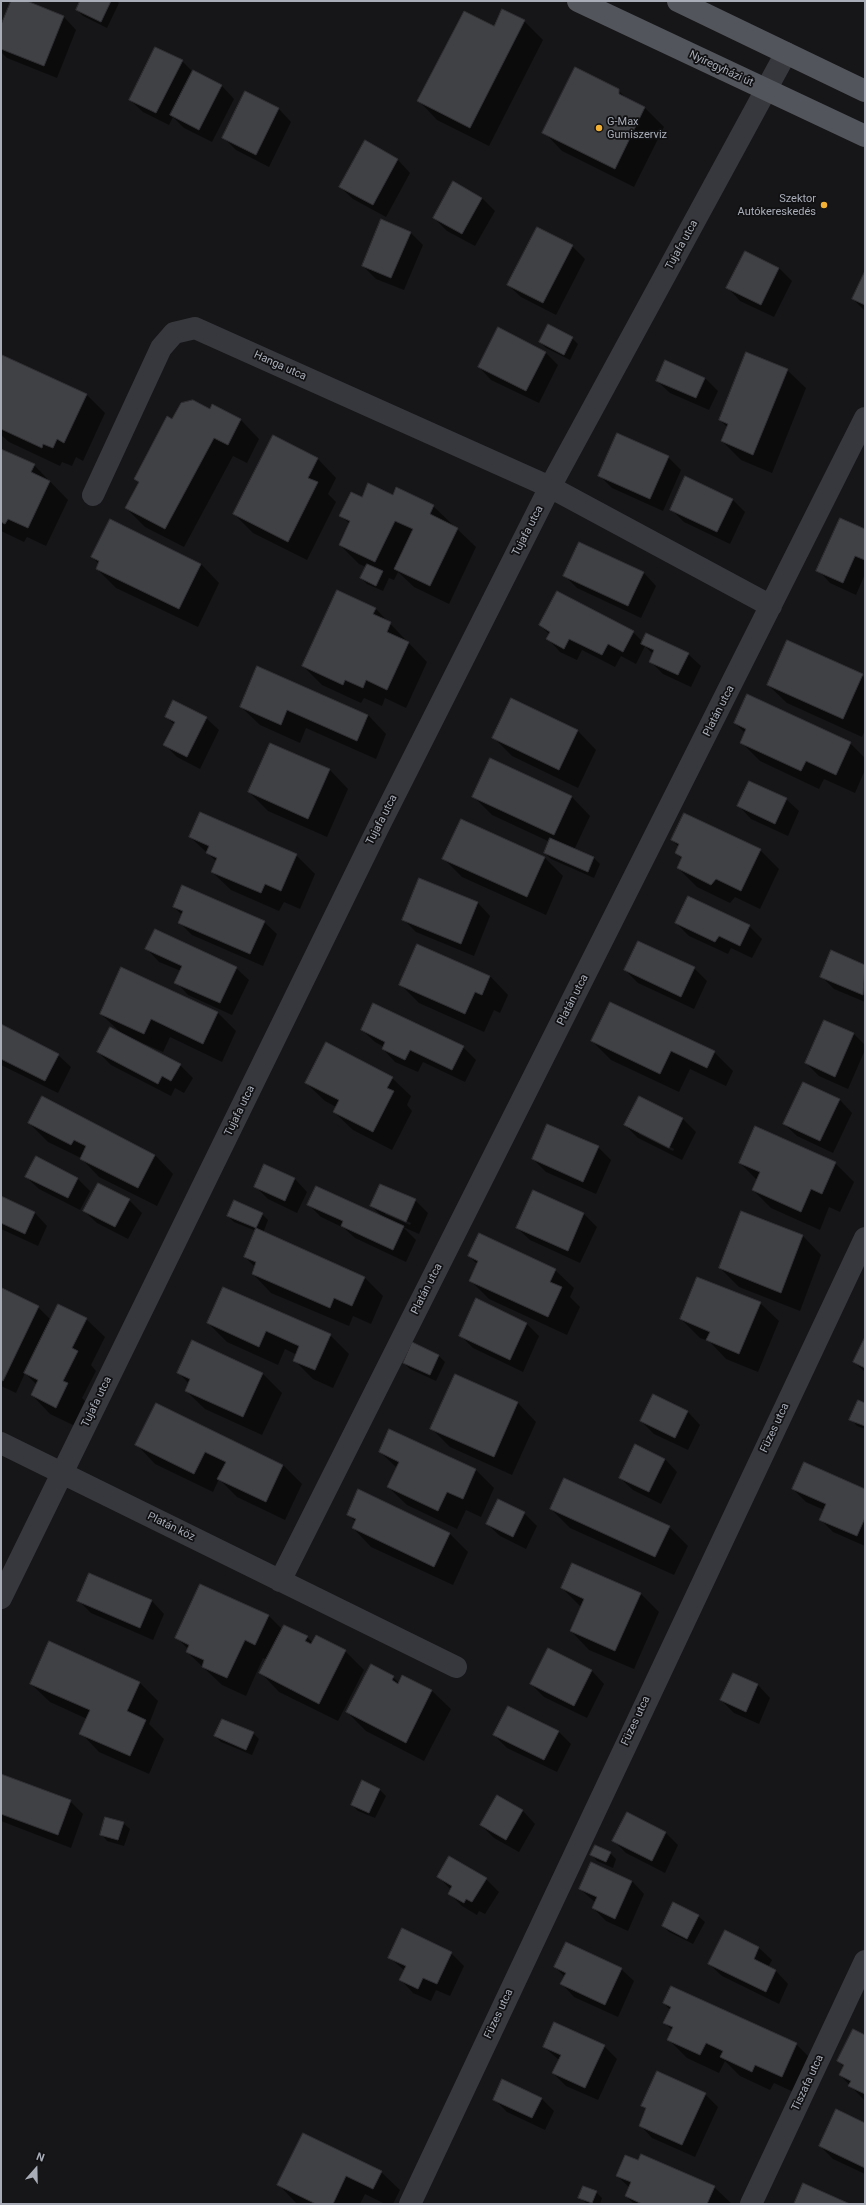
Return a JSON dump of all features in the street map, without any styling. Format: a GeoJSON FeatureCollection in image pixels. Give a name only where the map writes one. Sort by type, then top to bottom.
{"type":"FeatureCollection","features":[{"type":"Feature","properties":{"kind":"main road","name":"Nyíregyházi út"},"geometry":{"type":"LineString","coordinates":[[578,1],[865,136]]}},
{"type":"Feature","properties":{"kind":"main road"},"geometry":{"type":"LineString","coordinates":[[678,1],[865,91]]}},
{"type":"Feature","properties":{"kind":"street","name":"Tujafa utca"},"geometry":{"type":"LineString","coordinates":[[1,1598],[378,828],[550,487],[786,54]]}},
{"type":"Feature","properties":{"kind":"street","name":"Hanga utca"},"geometry":{"type":"LineString","coordinates":[[93,495],[161,348],[174,333],[195,328],[550,487],[772,606]]}},
{"type":"Feature","properties":{"kind":"street","name":"Platán utca"},"geometry":{"type":"LineString","coordinates":[[280,1581],[772,606],[865,418]]}},
{"type":"Feature","properties":{"kind":"street","name":"Füzes utca"},"geometry":{"type":"LineString","coordinates":[[410,2204],[865,1238]]}},
{"type":"Feature","properties":{"kind":"street","name":"Platán köz"},"geometry":{"type":"LineString","coordinates":[[1,1443],[456,1667]]}},
{"type":"Feature","properties":{"kind":"street","name":"Tiszafa utca"},"geometry":{"type":"LineString","coordinates":[[751,2204],[865,1961]]}},
{"type":"Feature","properties":{"kind":"building"},"geometry":{"type":"Polygon","coordinates":[[[11,1],[27,1],[64,16],[44,66],[1,49],[1,25],[11,1]]]}},
{"type":"Feature","properties":{"kind":"building"},"geometry":{"type":"Polygon","coordinates":[[[80,1],[111,1],[101,22],[76,10],[80,1]]]}},
{"type":"Feature","properties":{"kind":"building"},"geometry":{"type":"Polygon","coordinates":[[[502,9],[525,20],[470,128],[417,101],[464,11],[494,26],[502,9]]]}},
{"type":"Feature","properties":{"kind":"building"},"geometry":{"type":"Polygon","coordinates":[[[155,47],[183,60],[156,113],[129,100],[155,47]]]}},
{"type":"Feature","properties":{"kind":"building"},"geometry":{"type":"Polygon","coordinates":[[[575,67],[619,89],[619,94],[645,107],[615,169],[542,133],[575,67]]]}},
{"type":"Feature","properties":{"kind":"building"},"geometry":{"type":"Polygon","coordinates":[[[193,70],[222,85],[199,130],[170,115],[193,70]]]}},
{"type":"Feature","properties":{"kind":"building"},"geometry":{"type":"Polygon","coordinates":[[[245,91],[279,108],[256,155],[222,138],[245,91]]]}},
{"type":"Feature","properties":{"kind":"building"},"geometry":{"type":"Polygon","coordinates":[[[365,140],[398,159],[373,205],[339,187],[365,140]]]}},
{"type":"Feature","properties":{"kind":"building"},"geometry":{"type":"Polygon","coordinates":[[[453,181],[482,198],[462,234],[433,218],[453,181]]]}},
{"type":"Feature","properties":{"kind":"building"},"geometry":{"type":"Polygon","coordinates":[[[381,219],[411,232],[391,278],[362,266],[381,219]]]}},
{"type":"Feature","properties":{"kind":"building"},"geometry":{"type":"Polygon","coordinates":[[[537,227],[573,245],[543,303],[507,285],[537,227]]]}},
{"type":"Feature","properties":{"kind":"building"},"geometry":{"type":"Polygon","coordinates":[[[745,251],[779,268],[761,305],[726,288],[745,251]]]}},
{"type":"Feature","properties":{"kind":"building"},"geometry":{"type":"Polygon","coordinates":[[[865,271],[865,305],[852,299],[865,271]]]}},
{"type":"Feature","properties":{"kind":"building"},"geometry":{"type":"Polygon","coordinates":[[[548,324],[573,337],[564,355],[539,342],[548,324]]]}},
{"type":"Feature","properties":{"kind":"building"},"geometry":{"type":"Polygon","coordinates":[[[498,327],[546,352],[526,391],[478,367],[498,327]]]}},
{"type":"Feature","properties":{"kind":"building"},"geometry":{"type":"Polygon","coordinates":[[[746,352],[788,369],[753,455],[721,441],[728,424],[719,420],[746,352]]]}},
{"type":"Feature","properties":{"kind":"building"},"geometry":{"type":"Polygon","coordinates":[[[2,355],[87,394],[64,443],[57,439],[53,448],[43,444],[42,448],[1,429],[2,355]]]}},
{"type":"Feature","properties":{"kind":"building"},"geometry":{"type":"Polygon","coordinates":[[[665,360],[705,378],[696,398],[656,381],[665,360]]]}},
{"type":"Feature","properties":{"kind":"building"},"geometry":{"type":"Polygon","coordinates":[[[193,400],[210,409],[212,404],[241,419],[228,445],[214,438],[165,529],[125,508],[139,482],[134,479],[167,416],[172,419],[181,403],[193,400]]]}},
{"type":"Feature","properties":{"kind":"building"},"geometry":{"type":"Polygon","coordinates":[[[617,433],[669,456],[650,499],[598,476],[617,433]]]}},
{"type":"Feature","properties":{"kind":"building"},"geometry":{"type":"Polygon","coordinates":[[[273,435],[318,458],[308,478],[318,482],[288,542],[233,514],[273,435]]]}},
{"type":"Feature","properties":{"kind":"building"},"geometry":{"type":"Polygon","coordinates":[[[1,449],[35,464],[31,472],[50,481],[28,528],[8,519],[5,524],[1,522],[1,449]]]}},
{"type":"Feature","properties":{"kind":"building"},"geometry":{"type":"Polygon","coordinates":[[[685,476],[733,499],[717,532],[670,510],[685,476]]]}},
{"type":"Feature","properties":{"kind":"building"},"geometry":{"type":"Polygon","coordinates":[[[368,483],[393,495],[396,487],[434,505],[430,514],[458,528],[430,586],[394,569],[413,529],[395,521],[375,562],[339,545],[350,521],[339,516],[351,492],[362,497],[368,483]]]}},
{"type":"Feature","properties":{"kind":"building"},"geometry":{"type":"Polygon","coordinates":[[[840,518],[865,529],[865,560],[855,556],[843,583],[816,571],[840,518]]]}},
{"type":"Feature","properties":{"kind":"building"},"geometry":{"type":"Polygon","coordinates":[[[110,519],[201,564],[179,609],[96,569],[99,561],[91,557],[110,519]]]}},
{"type":"Feature","properties":{"kind":"building"},"geometry":{"type":"Polygon","coordinates":[[[579,542],[644,572],[628,606],[563,576],[579,542]]]}},
{"type":"Feature","properties":{"kind":"building"},"geometry":{"type":"Polygon","coordinates":[[[367,564],[383,571],[376,586],[360,578],[367,564]]]}},
{"type":"Feature","properties":{"kind":"building"},"geometry":{"type":"Polygon","coordinates":[[[337,590],[376,608],[373,614],[391,622],[387,632],[409,642],[387,690],[366,680],[363,688],[345,680],[343,685],[302,666],[337,590]]]}},
{"type":"Feature","properties":{"kind":"building"},"geometry":{"type":"Polygon","coordinates":[[[557,591],[634,631],[623,652],[608,644],[602,655],[569,639],[564,649],[546,639],[550,632],[539,625],[557,591]]]}},
{"type":"Feature","properties":{"kind":"building"},"geometry":{"type":"Polygon","coordinates":[[[646,633],[689,653],[678,675],[649,662],[654,650],[641,644],[646,633]]]}},
{"type":"Feature","properties":{"kind":"building"},"geometry":{"type":"Polygon","coordinates":[[[787,640],[863,674],[843,719],[767,685],[787,640]]]}},
{"type":"Feature","properties":{"kind":"building"},"geometry":{"type":"Polygon","coordinates":[[[257,666],[368,715],[357,741],[287,710],[281,725],[240,707],[257,666]]]}},
{"type":"Feature","properties":{"kind":"building"},"geometry":{"type":"Polygon","coordinates":[[[747,694],[851,742],[836,775],[806,761],[801,771],[740,743],[746,729],[734,723],[747,694]]]}},
{"type":"Feature","properties":{"kind":"building"},"geometry":{"type":"Polygon","coordinates":[[[511,698],[578,730],[559,770],[492,738],[511,698]]]}},
{"type":"Feature","properties":{"kind":"building"},"geometry":{"type":"Polygon","coordinates":[[[173,700],[207,717],[187,757],[163,745],[175,722],[165,717],[173,700]]]}},
{"type":"Feature","properties":{"kind":"building"},"geometry":{"type":"Polygon","coordinates":[[[270,743],[330,769],[308,819],[248,792],[270,743]]]}},
{"type":"Feature","properties":{"kind":"building"},"geometry":{"type":"Polygon","coordinates":[[[490,758],[572,796],[554,835],[472,797],[490,758]]]}},
{"type":"Feature","properties":{"kind":"building"},"geometry":{"type":"Polygon","coordinates":[[[749,781],[787,798],[775,824],[737,806],[749,781]]]}},
{"type":"Feature","properties":{"kind":"building"},"geometry":{"type":"Polygon","coordinates":[[[200,812],[297,854],[281,891],[265,884],[261,893],[211,872],[217,858],[206,853],[209,846],[189,837],[200,812]]]}},
{"type":"Feature","properties":{"kind":"building"},"geometry":{"type":"Polygon","coordinates":[[[684,813],[761,849],[741,891],[716,879],[711,885],[677,868],[682,857],[675,853],[679,844],[671,840],[684,813]]]}},
{"type":"Feature","properties":{"kind":"building"},"geometry":{"type":"Polygon","coordinates":[[[461,819],[545,857],[527,897],[442,859],[461,819]]]}},
{"type":"Feature","properties":{"kind":"building"},"geometry":{"type":"Polygon","coordinates":[[[550,838],[594,857],[588,872],[544,853],[550,838]]]}},
{"type":"Feature","properties":{"kind":"building"},"geometry":{"type":"Polygon","coordinates":[[[419,878],[478,902],[461,944],[402,920],[419,878]]]}},
{"type":"Feature","properties":{"kind":"building"},"geometry":{"type":"Polygon","coordinates":[[[182,885],[265,921],[250,954],[178,923],[183,911],[173,907],[182,885]]]}},
{"type":"Feature","properties":{"kind":"building"},"geometry":{"type":"Polygon","coordinates":[[[688,896],[750,925],[740,946],[719,936],[715,942],[675,923],[688,896]]]}},
{"type":"Feature","properties":{"kind":"building"},"geometry":{"type":"Polygon","coordinates":[[[155,929],[237,967],[220,1003],[174,983],[182,966],[145,949],[155,929]]]}},
{"type":"Feature","properties":{"kind":"building"},"geometry":{"type":"Polygon","coordinates":[[[638,941],[695,967],[681,997],[624,970],[638,941]]]}},
{"type":"Feature","properties":{"kind":"building"},"geometry":{"type":"Polygon","coordinates":[[[417,944],[490,976],[482,995],[475,992],[465,1014],[399,985],[417,944]]]}},
{"type":"Feature","properties":{"kind":"building"},"geometry":{"type":"Polygon","coordinates":[[[831,950],[865,965],[863,995],[820,977],[831,950]]]}},
{"type":"Feature","properties":{"kind":"building"},"geometry":{"type":"Polygon","coordinates":[[[121,967],[218,1012],[203,1044],[151,1019],[144,1034],[100,1014],[121,967]]]}},
{"type":"Feature","properties":{"kind":"building"},"geometry":{"type":"Polygon","coordinates":[[[610,1002],[715,1051],[707,1068],[671,1051],[660,1074],[591,1041],[610,1002]]]}},
{"type":"Feature","properties":{"kind":"building"},"geometry":{"type":"Polygon","coordinates":[[[373,1003],[464,1046],[452,1070],[410,1050],[405,1060],[382,1049],[385,1042],[361,1030],[373,1003]]]}},
{"type":"Feature","properties":{"kind":"building"},"geometry":{"type":"Polygon","coordinates":[[[824,1020],[854,1033],[835,1077],[805,1063],[824,1020]]]}},
{"type":"Feature","properties":{"kind":"building"},"geometry":{"type":"Polygon","coordinates":[[[1,1024],[59,1054],[45,1081],[1,1059],[1,1024]]]}},
{"type":"Feature","properties":{"kind":"building"},"geometry":{"type":"Polygon","coordinates":[[[110,1027],[181,1064],[171,1081],[162,1076],[158,1084],[97,1052],[110,1027]]]}},
{"type":"Feature","properties":{"kind":"building"},"geometry":{"type":"Polygon","coordinates":[[[326,1042],[393,1077],[387,1088],[394,1091],[373,1132],[333,1112],[339,1100],[305,1083],[326,1042]]]}},
{"type":"Feature","properties":{"kind":"building"},"geometry":{"type":"Polygon","coordinates":[[[803,1082],[840,1099],[820,1141],[783,1124],[803,1082]]]}},
{"type":"Feature","properties":{"kind":"building"},"geometry":{"type":"Polygon","coordinates":[[[42,1096],[155,1155],[138,1188],[80,1159],[86,1146],[74,1140],[71,1145],[28,1123],[42,1096]]]}},
{"type":"Feature","properties":{"kind":"building"},"geometry":{"type":"Polygon","coordinates":[[[639,1096],[683,1118],[669,1148],[624,1125],[639,1096]]]}},
{"type":"Feature","properties":{"kind":"building"},"geometry":{"type":"Polygon","coordinates":[[[547,1124],[599,1146],[583,1182],[532,1159],[547,1124]]]}},
{"type":"Feature","properties":{"kind":"building"},"geometry":{"type":"Polygon","coordinates":[[[755,1126],[836,1162],[822,1194],[811,1189],[801,1212],[752,1190],[760,1172],[739,1163],[755,1126]]]}},
{"type":"Feature","properties":{"kind":"building"},"geometry":{"type":"Polygon","coordinates":[[[36,1156],[78,1178],[68,1198],[25,1177],[36,1156]]]}},
{"type":"Feature","properties":{"kind":"building"},"geometry":{"type":"Polygon","coordinates":[[[264,1164],[295,1178],[285,1201],[254,1187],[264,1164]]]}},
{"type":"Feature","properties":{"kind":"building"},"geometry":{"type":"Polygon","coordinates":[[[98,1183],[130,1199],[115,1227],[83,1211],[98,1183]]]}},
{"type":"Feature","properties":{"kind":"building"},"geometry":{"type":"Polygon","coordinates":[[[380,1184],[416,1199],[406,1222],[370,1206],[380,1184]]]}},
{"type":"Feature","properties":{"kind":"building"},"geometry":{"type":"Polygon","coordinates":[[[316,1186],[404,1226],[393,1250],[341,1226],[343,1221],[307,1205],[316,1186]]]}},
{"type":"Feature","properties":{"kind":"building"},"geometry":{"type":"Polygon","coordinates":[[[533,1190],[584,1213],[568,1251],[516,1228],[533,1190]]]}},
{"type":"Feature","properties":{"kind":"building"},"geometry":{"type":"Polygon","coordinates":[[[1,1196],[35,1212],[25,1234],[1,1223],[1,1196]]]}},
{"type":"Feature","properties":{"kind":"building"},"geometry":{"type":"Polygon","coordinates":[[[234,1200],[263,1213],[256,1228],[227,1216],[234,1200]]]}},
{"type":"Feature","properties":{"kind":"building"},"geometry":{"type":"Polygon","coordinates":[[[741,1211],[803,1235],[781,1293],[719,1268],[741,1211]]]}},
{"type":"Feature","properties":{"kind":"building"},"geometry":{"type":"Polygon","coordinates":[[[256,1228],[365,1277],[352,1306],[334,1298],[330,1308],[252,1274],[256,1262],[244,1257],[256,1228]]]}},
{"type":"Feature","properties":{"kind":"building"},"geometry":{"type":"Polygon","coordinates":[[[479,1233],[556,1269],[550,1282],[562,1287],[548,1317],[469,1281],[478,1261],[468,1256],[479,1233]]]}},
{"type":"Feature","properties":{"kind":"building"},"geometry":{"type":"Polygon","coordinates":[[[697,1277],[761,1302],[739,1354],[706,1340],[710,1332],[680,1319],[697,1277]]]}},
{"type":"Feature","properties":{"kind":"building"},"geometry":{"type":"Polygon","coordinates":[[[223,1287],[331,1334],[315,1370],[293,1361],[299,1346],[266,1331],[259,1347],[207,1323],[223,1287]]]}},
{"type":"Feature","properties":{"kind":"building"},"geometry":{"type":"Polygon","coordinates":[[[2,1288],[39,1306],[3,1381],[1,1380],[2,1288]]]}},
{"type":"Feature","properties":{"kind":"building"},"geometry":{"type":"Polygon","coordinates":[[[476,1298],[527,1323],[510,1360],[459,1336],[476,1298]]]}},
{"type":"Feature","properties":{"kind":"building"},"geometry":{"type":"Polygon","coordinates":[[[58,1304],[87,1318],[72,1348],[78,1351],[63,1381],[68,1383],[56,1408],[31,1395],[38,1380],[24,1373],[58,1304]]]}},
{"type":"Feature","properties":{"kind":"building"},"geometry":{"type":"Polygon","coordinates":[[[865,1337],[865,1368],[853,1362],[865,1337]]]}},
{"type":"Feature","properties":{"kind":"building"},"geometry":{"type":"Polygon","coordinates":[[[192,1340],[263,1373],[243,1417],[185,1391],[190,1379],[177,1373],[192,1340]]]}},
{"type":"Feature","properties":{"kind":"building"},"geometry":{"type":"Polygon","coordinates":[[[412,1342],[439,1355],[430,1375],[403,1363],[412,1342]]]}},
{"type":"Feature","properties":{"kind":"building"},"geometry":{"type":"Polygon","coordinates":[[[455,1374],[518,1402],[494,1457],[430,1429],[455,1374]]]}},
{"type":"Feature","properties":{"kind":"building"},"geometry":{"type":"Polygon","coordinates":[[[653,1394],[688,1411],[675,1438],[640,1421],[653,1394]]]}},
{"type":"Feature","properties":{"kind":"building"},"geometry":{"type":"Polygon","coordinates":[[[858,1400],[865,1403],[865,1426],[849,1420],[858,1400]]]}},
{"type":"Feature","properties":{"kind":"building"},"geometry":{"type":"Polygon","coordinates":[[[156,1403],[283,1465],[266,1502],[217,1479],[226,1462],[205,1452],[194,1474],[135,1445],[156,1403]]]}},
{"type":"Feature","properties":{"kind":"building"},"geometry":{"type":"Polygon","coordinates":[[[389,1429],[476,1469],[463,1499],[447,1492],[438,1511],[387,1487],[399,1462],[379,1452],[389,1429]]]}},
{"type":"Feature","properties":{"kind":"building"},"geometry":{"type":"Polygon","coordinates":[[[635,1444],[665,1459],[649,1492],[619,1478],[635,1444]]]}},
{"type":"Feature","properties":{"kind":"building"},"geometry":{"type":"Polygon","coordinates":[[[804,1462],[865,1489],[865,1518],[857,1536],[819,1520],[826,1504],[792,1489],[804,1462]]]}},
{"type":"Feature","properties":{"kind":"building"},"geometry":{"type":"Polygon","coordinates":[[[564,1478],[670,1526],[655,1557],[550,1509],[564,1478]]]}},
{"type":"Feature","properties":{"kind":"building"},"geometry":{"type":"Polygon","coordinates":[[[358,1489],[450,1533],[434,1567],[352,1528],[356,1519],[347,1515],[358,1489]]]}},
{"type":"Feature","properties":{"kind":"building"},"geometry":{"type":"Polygon","coordinates":[[[498,1499],[525,1512],[513,1537],[486,1524],[498,1499]]]}},
{"type":"Feature","properties":{"kind":"building"},"geometry":{"type":"Polygon","coordinates":[[[572,1563],[641,1593],[615,1651],[570,1631],[584,1599],[561,1588],[572,1563]]]}},
{"type":"Feature","properties":{"kind":"building"},"geometry":{"type":"Polygon","coordinates":[[[89,1573],[152,1600],[140,1628],[77,1601],[89,1573]]]}},
{"type":"Feature","properties":{"kind":"building"},"geometry":{"type":"Polygon","coordinates":[[[200,1584],[269,1615],[255,1645],[245,1640],[227,1678],[202,1667],[204,1660],[186,1652],[189,1645],[175,1638],[200,1584]]]}},
{"type":"Feature","properties":{"kind":"building"},"geometry":{"type":"Polygon","coordinates":[[[284,1625],[308,1636],[305,1641],[311,1644],[316,1635],[346,1650],[319,1704],[259,1673],[284,1625]]]}},
{"type":"Feature","properties":{"kind":"building"},"geometry":{"type":"Polygon","coordinates":[[[49,1641],[140,1682],[127,1711],[146,1720],[130,1756],[79,1734],[90,1710],[30,1684],[49,1641]]]}},
{"type":"Feature","properties":{"kind":"building"},"geometry":{"type":"Polygon","coordinates":[[[548,1648],[592,1670],[574,1706],[530,1684],[548,1648]]]}},
{"type":"Feature","properties":{"kind":"building"},"geometry":{"type":"Polygon","coordinates":[[[371,1664],[394,1676],[392,1680],[398,1684],[402,1675],[432,1690],[406,1743],[346,1712],[371,1664]]]}},
{"type":"Feature","properties":{"kind":"building"},"geometry":{"type":"Polygon","coordinates":[[[733,1673],[758,1684],[746,1712],[720,1700],[733,1673]]]}},
{"type":"Feature","properties":{"kind":"building"},"geometry":{"type":"Polygon","coordinates":[[[508,1706],[559,1731],[544,1760],[493,1735],[508,1706]]]}},
{"type":"Feature","properties":{"kind":"building"},"geometry":{"type":"Polygon","coordinates":[[[222,1719],[254,1732],[246,1750],[214,1736],[222,1719]]]}},
{"type":"Feature","properties":{"kind":"building"},"geometry":{"type":"Polygon","coordinates":[[[1,1774],[71,1800],[58,1835],[1,1814],[1,1774]]]}},
{"type":"Feature","properties":{"kind":"building"},"geometry":{"type":"Polygon","coordinates":[[[362,1780],[380,1789],[369,1813],[351,1805],[362,1780]]]}},
{"type":"Feature","properties":{"kind":"building"},"geometry":{"type":"Polygon","coordinates":[[[497,1795],[523,1810],[506,1840],[480,1825],[497,1795]]]}},
{"type":"Feature","properties":{"kind":"building"},"geometry":{"type":"Polygon","coordinates":[[[627,1812],[666,1832],[652,1861],[612,1841],[627,1812]]]}},
{"type":"Feature","properties":{"kind":"building"},"geometry":{"type":"Polygon","coordinates":[[[105,1817],[124,1822],[118,1840],[100,1835],[105,1817]]]}},
{"type":"Feature","properties":{"kind":"building"},"geometry":{"type":"Polygon","coordinates":[[[595,1845],[611,1852],[606,1862],[590,1855],[595,1845]]]}},
{"type":"Feature","properties":{"kind":"building"},"geometry":{"type":"Polygon","coordinates":[[[449,1856],[487,1878],[472,1902],[466,1899],[464,1903],[448,1894],[452,1886],[437,1877],[449,1856]]]}},
{"type":"Feature","properties":{"kind":"building"},"geometry":{"type":"Polygon","coordinates":[[[591,1862],[632,1881],[615,1919],[592,1908],[597,1897],[579,1889],[591,1862]]]}},
{"type":"Feature","properties":{"kind":"building"},"geometry":{"type":"Polygon","coordinates":[[[673,1902],[699,1915],[687,1939],[662,1926],[673,1902]]]}},
{"type":"Feature","properties":{"kind":"building"},"geometry":{"type":"Polygon","coordinates":[[[402,1928],[452,1952],[437,1984],[423,1978],[418,1989],[399,1980],[406,1966],[388,1958],[402,1928]]]}},
{"type":"Feature","properties":{"kind":"building"},"geometry":{"type":"Polygon","coordinates":[[[725,1930],[759,1947],[754,1959],[776,1970],[766,1992],[708,1964],[725,1930]]]}},
{"type":"Feature","properties":{"kind":"building"},"geometry":{"type":"Polygon","coordinates":[[[566,1942],[622,1968],[605,2005],[560,1984],[566,1973],[554,1967],[566,1942]]]}},
{"type":"Feature","properties":{"kind":"building"},"geometry":{"type":"Polygon","coordinates":[[[671,1986],[797,2043],[782,2077],[755,2065],[752,2072],[720,2057],[723,2051],[706,2043],[700,2055],[667,2040],[673,2027],[663,2023],[671,2007],[663,2003],[671,1986]]]}},
{"type":"Feature","properties":{"kind":"building"},"geometry":{"type":"Polygon","coordinates":[[[554,2022],[605,2045],[585,2088],[552,2073],[561,2055],[543,2047],[554,2022]]]}},
{"type":"Feature","properties":{"kind":"building"},"geometry":{"type":"Polygon","coordinates":[[[853,2029],[865,2035],[865,2094],[848,2086],[851,2081],[839,2075],[844,2065],[837,2061],[853,2029]]]}},
{"type":"Feature","properties":{"kind":"building"},"geometry":{"type":"Polygon","coordinates":[[[657,2071],[706,2093],[682,2145],[639,2126],[646,2108],[641,2106],[657,2071]]]}},
{"type":"Feature","properties":{"kind":"building"},"geometry":{"type":"Polygon","coordinates":[[[502,2079],[542,2098],[532,2118],[493,2100],[502,2079]]]}},
{"type":"Feature","properties":{"kind":"building"},"geometry":{"type":"Polygon","coordinates":[[[836,2109],[865,2123],[865,2168],[819,2146],[836,2109]]]}},
{"type":"Feature","properties":{"kind":"building"},"geometry":{"type":"Polygon","coordinates":[[[303,2133],[382,2171],[373,2189],[346,2176],[333,2204],[316,2204],[277,2185],[303,2133]]]}},
{"type":"Feature","properties":{"kind":"building"},"geometry":{"type":"Polygon","coordinates":[[[641,2154],[715,2186],[707,2204],[642,2204],[625,2196],[631,2182],[616,2176],[625,2155],[638,2160],[641,2154]]]}},
{"type":"Feature","properties":{"kind":"building"},"geometry":{"type":"Polygon","coordinates":[[[803,2183],[850,2204],[794,2204],[803,2183]]]}},
{"type":"Feature","properties":{"kind":"building"},"geometry":{"type":"Polygon","coordinates":[[[583,2186],[597,2191],[592,2203],[578,2198],[583,2186]]]}},
{"type":"Feature","properties":{"kind":"place","name":"G-Max Gumiszerviz"},"geometry":{"type":"Point","coordinates":[599,128]}},
{"type":"Feature","properties":{"kind":"place","name":"Szektor Autókereskedés"},"geometry":{"type":"Point","coordinates":[824,205]}}]}
